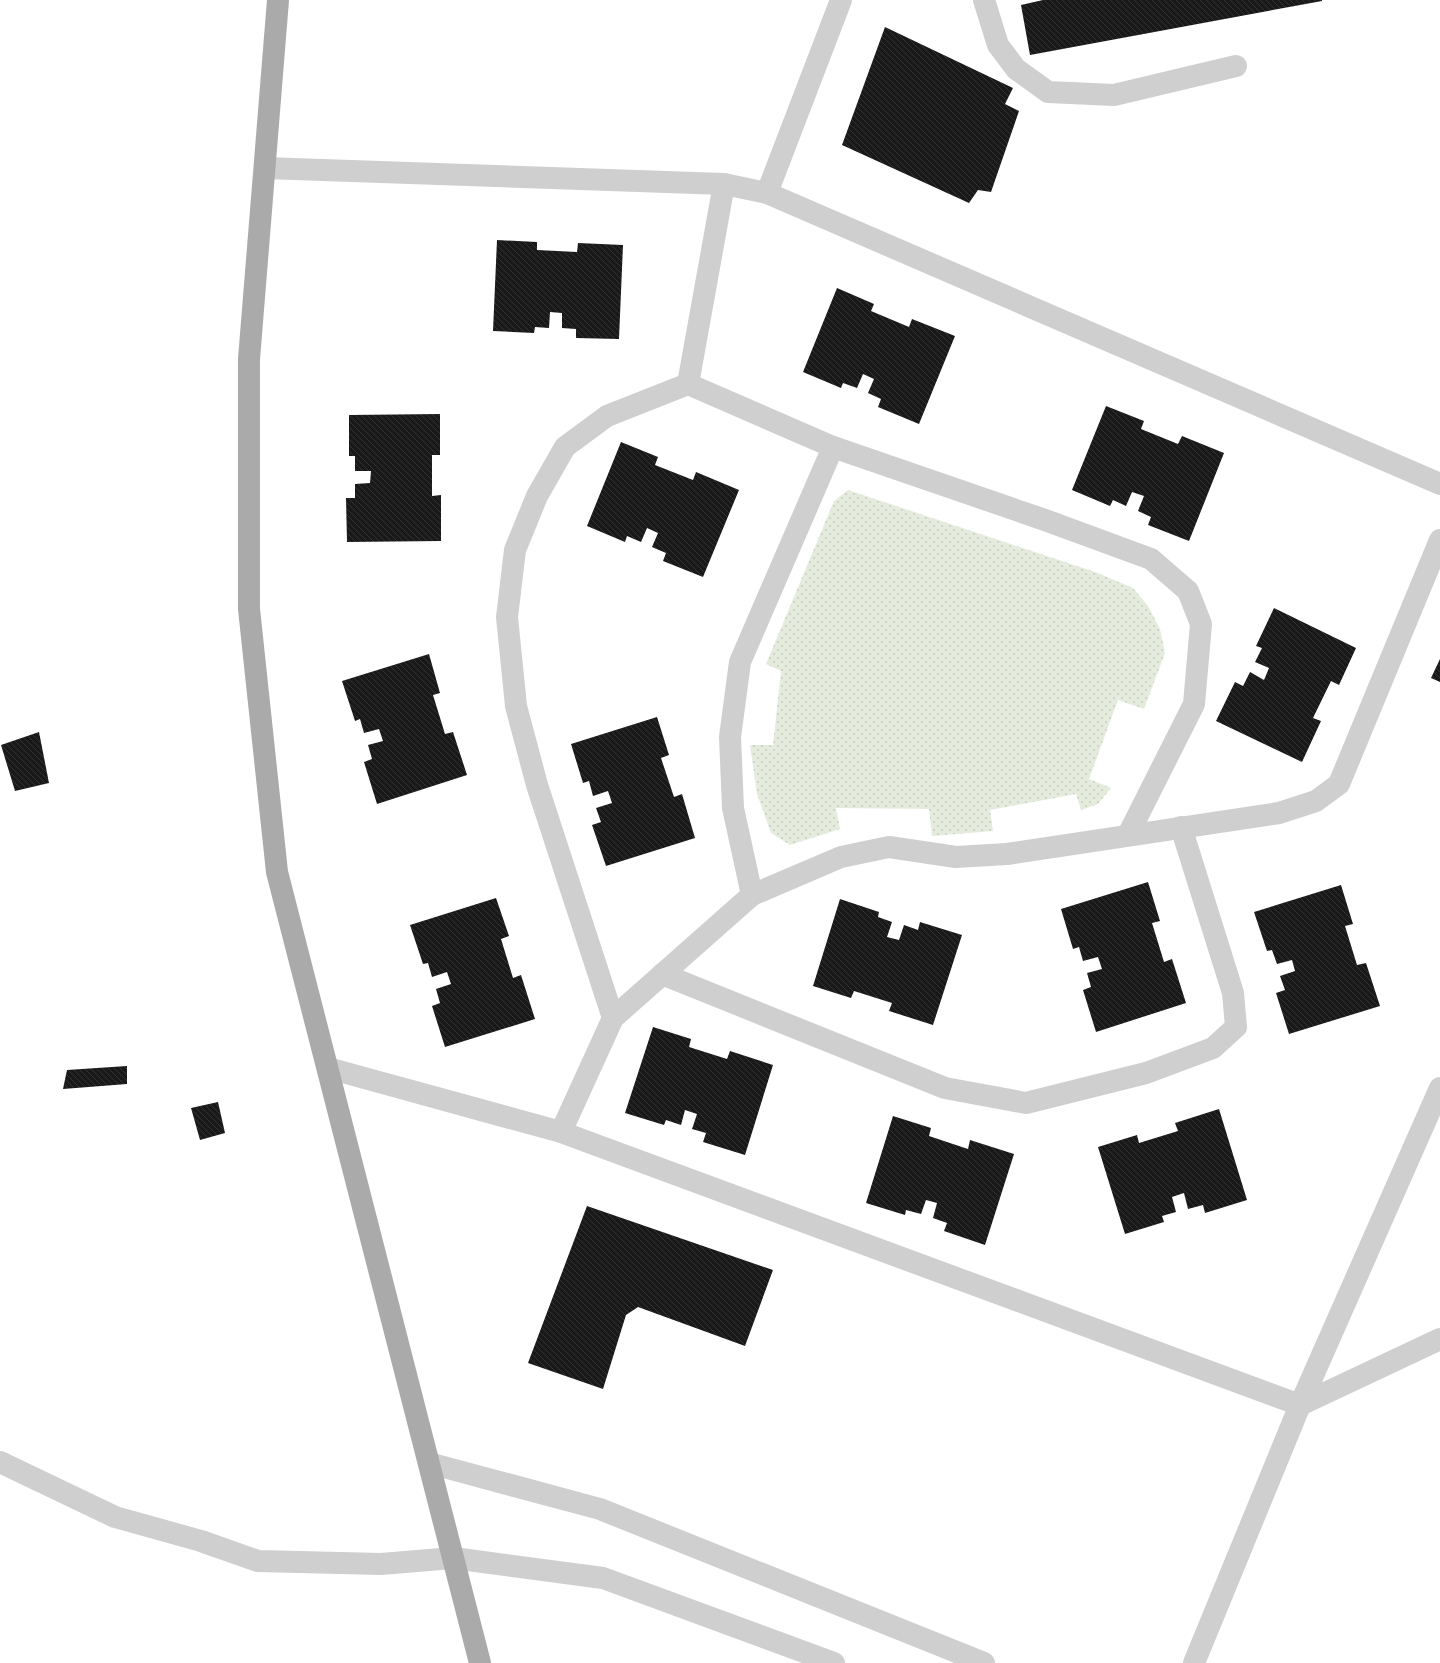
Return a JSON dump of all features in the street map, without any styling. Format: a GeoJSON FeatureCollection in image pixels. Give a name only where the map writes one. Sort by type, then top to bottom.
{"type":"FeatureCollection","features":[{"type":"Feature","properties":{"kind":"main road"},"geometry":{"type":"LineString","coordinates":[[278,0],[249,359],[249,609],[278,872],[480,1663]]}},
{"type":"Feature","properties":{"kind":"street"},"geometry":{"type":"LineString","coordinates":[[767,193],[841,0]]}},
{"type":"Feature","properties":{"kind":"street"},"geometry":{"type":"LineString","coordinates":[[984,0],[998,45],[1016,69],[1048,92],[1114,95],[1236,66]]}},
{"type":"Feature","properties":{"kind":"street"},"geometry":{"type":"LineString","coordinates":[[265,168],[724,184],[767,193],[1440,484]]}},
{"type":"Feature","properties":{"kind":"street"},"geometry":{"type":"LineString","coordinates":[[688,384],[724,184]]}},
{"type":"Feature","properties":{"kind":"street"},"geometry":{"type":"LineString","coordinates":[[613,1018],[537,785],[516,706],[507,617],[515,550],[537,496],[565,447],[607,416],[688,384],[833,447],[1046,520],[1151,559],[1188,591],[1201,624],[1194,704],[1128,835]]}},
{"type":"Feature","properties":{"kind":"street"},"geometry":{"type":"LineString","coordinates":[[752,895],[733,808],[730,737],[740,662],[833,447]]}},
{"type":"Feature","properties":{"kind":"street"},"geometry":{"type":"LineString","coordinates":[[561,1132],[613,1018],[752,895],[841,857],[888,847],[956,857],[1006,854],[1279,813],[1316,801],[1339,784],[1440,540]]}},
{"type":"Feature","properties":{"kind":"street"},"geometry":{"type":"LineString","coordinates":[[662,974],[945,1088],[1026,1103],[1146,1073],[1213,1048],[1236,1027],[1233,993],[1181,827]]}},
{"type":"Feature","properties":{"kind":"street"},"geometry":{"type":"LineString","coordinates":[[328,1068],[561,1132],[1300,1405],[1440,1339]]}},
{"type":"Feature","properties":{"kind":"street"},"geometry":{"type":"LineString","coordinates":[[1194,1663],[1300,1405],[1440,1088]]}},
{"type":"Feature","properties":{"kind":"street"},"geometry":{"type":"LineString","coordinates":[[0,1462],[28,1477],[115,1517],[201,1540],[258,1561],[381,1564],[453,1558],[603,1578],[834,1663]]}},
{"type":"Feature","properties":{"kind":"street"},"geometry":{"type":"LineString","coordinates":[[429,1463],[600,1508],[984,1663]]}},
{"type":"Feature","properties":{"kind":"shaded area"},"geometry":{"type":"Polygon","coordinates":[[[848,490],[1098,573],[1133,588],[1148,606],[1160,629],[1165,653],[1144,709],[1118,700],[1089,779],[1111,788],[1098,804],[1081,810],[1076,794],[990,810],[993,831],[932,836],[929,809],[836,808],[840,829],[790,845],[771,833],[757,794],[750,745],[773,745],[781,671],[766,664],[834,501],[848,490]]]}},
{"type":"Feature","properties":{"kind":"building"},"geometry":{"type":"Polygon","coordinates":[[[1043,0],[1322,1],[1030,55],[1021,5],[1043,0]]]}},
{"type":"Feature","properties":{"kind":"building"},"geometry":{"type":"Polygon","coordinates":[[[885,27],[1013,88],[1005,104],[1019,111],[991,192],[978,190],[969,203],[842,145],[885,27]]]}},
{"type":"Feature","properties":{"kind":"building"},"geometry":{"type":"Polygon","coordinates":[[[497,240],[537,242],[537,250],[577,252],[578,243],[623,245],[619,339],[576,338],[576,329],[562,328],[562,313],[550,312],[549,328],[535,327],[534,333],[493,331],[497,240]]]}},
{"type":"Feature","properties":{"kind":"building"},"geometry":{"type":"Polygon","coordinates":[[[837,288],[874,304],[871,311],[909,327],[912,319],[955,336],[919,424],[878,407],[881,399],[868,393],[874,379],[863,374],[857,388],[843,383],[841,388],[803,372],[837,288]]]}},
{"type":"Feature","properties":{"kind":"building"},"geometry":{"type":"Polygon","coordinates":[[[1106,406],[1144,421],[1141,429],[1178,444],[1182,436],[1224,453],[1189,541],[1148,525],[1151,517],[1138,511],[1144,496],[1132,492],[1126,506],[1113,500],[1110,506],[1072,490],[1106,406]]]}},
{"type":"Feature","properties":{"kind":"building"},"geometry":{"type":"Polygon","coordinates":[[[440,414],[440,455],[432,455],[432,496],[441,495],[441,541],[347,542],[346,498],[355,498],[355,484],[370,483],[371,471],[355,471],[355,456],[349,456],[349,415],[440,414]]]}},
{"type":"Feature","properties":{"kind":"building"},"geometry":{"type":"Polygon","coordinates":[[[621,442],[658,457],[655,465],[693,480],[696,472],[739,490],[703,577],[663,561],[666,553],[652,547],[658,533],[647,528],[641,542],[627,536],[625,542],[587,526],[621,442]]]}},
{"type":"Feature","properties":{"kind":"building"},"geometry":{"type":"Polygon","coordinates":[[[1274,608],[1356,648],[1339,685],[1331,681],[1313,718],[1321,721],[1302,762],[1216,721],[1235,682],[1243,686],[1250,672],[1264,680],[1269,668],[1255,662],[1262,648],[1256,646],[1274,608]]]}},
{"type":"Feature","properties":{"kind":"building"},"geometry":{"type":"Polygon","coordinates":[[[429,654],[440,693],[433,695],[445,734],[453,732],[467,775],[377,804],[364,762],[372,759],[368,745],[383,741],[379,729],[364,733],[360,719],[355,721],[342,681],[429,654]]]}},
{"type":"Feature","properties":{"kind":"building"},"geometry":{"type":"Polygon","coordinates":[[[1440,659],[1440,682],[1431,678],[1440,659]]]}},
{"type":"Feature","properties":{"kind":"building"},"geometry":{"type":"Polygon","coordinates":[[[657,717],[669,755],[661,758],[674,797],[682,794],[695,838],[606,866],[592,825],[601,822],[596,808],[612,803],[608,791],[593,796],[589,781],[583,783],[571,744],[657,717]]]}},
{"type":"Feature","properties":{"kind":"building"},"geometry":{"type":"Polygon","coordinates":[[[39,732],[49,783],[15,791],[1,745],[39,732]]]}},
{"type":"Feature","properties":{"kind":"building"},"geometry":{"type":"Polygon","coordinates":[[[1148,882],[1160,921],[1152,923],[1164,962],[1172,959],[1186,1003],[1096,1032],[1083,990],[1091,987],[1087,973],[1102,969],[1098,957],[1083,961],[1079,947],[1073,949],[1061,909],[1148,882]]]}},
{"type":"Feature","properties":{"kind":"building"},"geometry":{"type":"Polygon","coordinates":[[[1341,885],[1353,924],[1345,926],[1357,965],[1366,963],[1380,1006],[1289,1034],[1276,993],[1285,990],[1280,976],[1295,971],[1292,960],[1277,964],[1272,950],[1267,951],[1254,912],[1341,885]]]}},
{"type":"Feature","properties":{"kind":"building"},"geometry":{"type":"Polygon","coordinates":[[[496,898],[509,936],[501,939],[513,978],[521,975],[535,1019],[445,1047],[432,1006],[440,1003],[436,989],[451,984],[447,972],[432,977],[428,963],[423,964],[410,925],[496,898]]]}},
{"type":"Feature","properties":{"kind":"building"},"geometry":{"type":"Polygon","coordinates":[[[840,899],[879,912],[878,917],[892,922],[887,937],[899,940],[904,925],[918,930],[920,922],[962,935],[933,1025],[889,1011],[892,1003],[854,991],[851,998],[813,986],[840,899]]]}},
{"type":"Feature","properties":{"kind":"building"},"geometry":{"type":"Polygon","coordinates":[[[653,1027],[691,1039],[689,1047],[727,1059],[730,1051],[773,1065],[745,1155],[703,1142],[706,1133],[692,1129],[697,1114],[685,1110],[681,1125],[666,1120],[664,1125],[625,1113],[653,1027]]]}},
{"type":"Feature","properties":{"kind":"building"},"geometry":{"type":"Polygon","coordinates":[[[127,1066],[127,1084],[63,1089],[67,1070],[127,1066]]]}},
{"type":"Feature","properties":{"kind":"building"},"geometry":{"type":"Polygon","coordinates":[[[218,1102],[225,1133],[200,1140],[191,1108],[218,1102]]]}},
{"type":"Feature","properties":{"kind":"building"},"geometry":{"type":"Polygon","coordinates":[[[1219,1109],[1247,1200],[1205,1213],[1203,1205],[1188,1209],[1184,1193],[1172,1197],[1176,1212],[1162,1216],[1164,1222],[1125,1234],[1098,1147],[1137,1135],[1139,1143],[1178,1131],[1175,1123],[1219,1109]]]}},
{"type":"Feature","properties":{"kind":"building"},"geometry":{"type":"Polygon","coordinates":[[[893,1116],[931,1128],[929,1136],[968,1149],[970,1140],[1014,1154],[985,1245],[944,1231],[947,1223],[933,1218],[937,1203],[926,1200],[921,1214],[906,1210],[905,1215],[866,1203],[893,1116]]]}},
{"type":"Feature","properties":{"kind":"building"},"geometry":{"type":"Polygon","coordinates":[[[587,1206],[773,1270],[745,1346],[638,1307],[626,1315],[603,1389],[528,1363],[587,1206]]]}}]}
